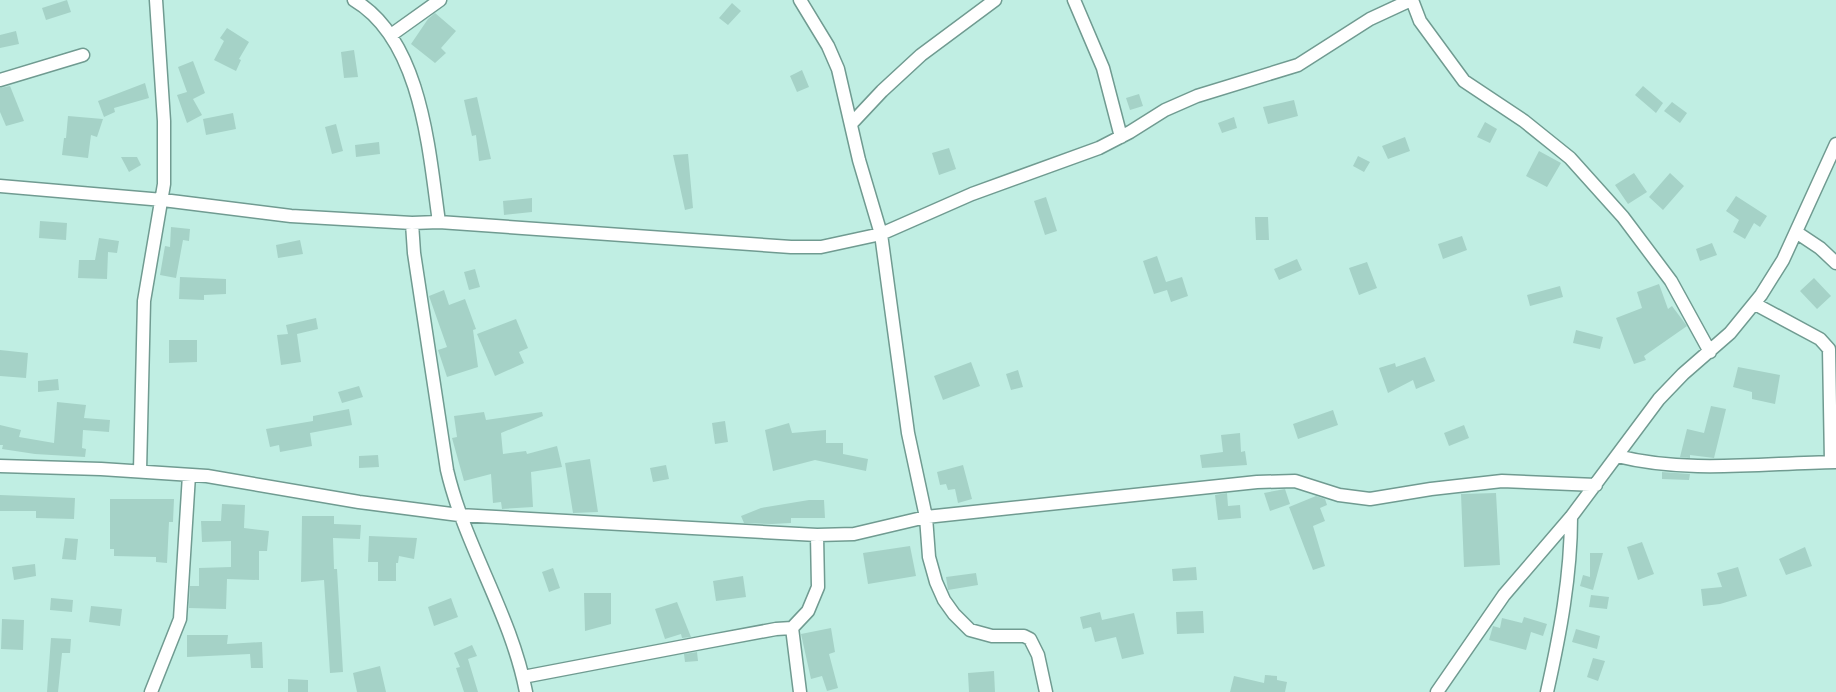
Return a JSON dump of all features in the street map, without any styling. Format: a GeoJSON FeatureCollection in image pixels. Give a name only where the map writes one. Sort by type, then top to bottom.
{"type":"FeatureCollection","features":[{"type":"Feature","properties":{"kind":"street"},"geometry":{"type":"LineString","coordinates":[[140,471],[144,301],[163,200],[164,121],[156,0]]}},
{"type":"Feature","properties":{"kind":"street"},"geometry":{"type":"LineString","coordinates":[[354,0],[375,13],[391,35],[406,68],[421,112],[439,222]]}},
{"type":"Feature","properties":{"kind":"street"},"geometry":{"type":"LineString","coordinates":[[391,35],[440,0]]}},
{"type":"Feature","properties":{"kind":"street"},"geometry":{"type":"LineString","coordinates":[[800,0],[835,59],[866,184],[881,234],[908,432],[926,516],[929,557],[944,600],[954,614],[970,630],[992,636],[1024,636],[1030,639],[1038,655],[1046,692]]}},
{"type":"Feature","properties":{"kind":"street"},"geometry":{"type":"LineString","coordinates":[[851,124],[882,91],[921,55],[995,0]]}},
{"type":"Feature","properties":{"kind":"street"},"geometry":{"type":"LineString","coordinates":[[1074,0],[1103,68],[1121,138]]}},
{"type":"Feature","properties":{"kind":"street"},"geometry":{"type":"LineString","coordinates":[[0,186],[163,200],[292,216],[412,223],[439,222],[791,247],[821,246],[881,234],[972,194],[1121,138],[1165,110],[1197,96],[1298,65],[1370,19],[1412,0],[1420,21],[1464,81],[1524,121],[1570,158],[1623,218],[1671,281],[1710,352]]}},
{"type":"Feature","properties":{"kind":"street"},"geometry":{"type":"LineString","coordinates":[[0,80],[84,54]]}},
{"type":"Feature","properties":{"kind":"street"},"geometry":{"type":"LineString","coordinates":[[1437,692],[1504,595],[1572,517],[1659,399],[1683,374],[1730,333],[1755,304],[1783,260],[1836,144]]}},
{"type":"Feature","properties":{"kind":"street"},"geometry":{"type":"LineString","coordinates":[[412,223],[414,253],[447,470],[459,515],[500,609],[526,692]]}},
{"type":"Feature","properties":{"kind":"street"},"geometry":{"type":"LineString","coordinates":[[1796,232],[1820,248],[1836,263]]}},
{"type":"Feature","properties":{"kind":"street"},"geometry":{"type":"LineString","coordinates":[[1617,456],[1646,463],[1704,467],[1834,462],[1829,349],[1820,339],[1755,304]]}},
{"type":"Feature","properties":{"kind":"street"},"geometry":{"type":"LineString","coordinates":[[0,466],[140,471],[188,475],[459,515],[817,535],[854,534],[926,516],[1257,482],[1295,481],[1339,495],[1370,499],[1431,489],[1502,481],[1596,485]]}},
{"type":"Feature","properties":{"kind":"street"},"geometry":{"type":"LineString","coordinates":[[151,692],[180,619],[188,475]]}},
{"type":"Feature","properties":{"kind":"street"},"geometry":{"type":"LineString","coordinates":[[1547,692],[1566,590],[1572,517]]}},
{"type":"Feature","properties":{"kind":"street"},"geometry":{"type":"LineString","coordinates":[[523,678],[706,642],[776,629],[792,628],[808,611],[818,586],[817,535]]}},
{"type":"Feature","properties":{"kind":"street"},"geometry":{"type":"LineString","coordinates":[[792,628],[800,692]]}},
{"type":"Feature","properties":{"kind":"building"},"geometry":{"type":"Polygon","coordinates":[[[67,0],[71,12],[46,20],[42,8],[67,0]]]}},
{"type":"Feature","properties":{"kind":"building"},"geometry":{"type":"Polygon","coordinates":[[[732,3],[741,11],[728,25],[719,18],[732,3]]]}},
{"type":"Feature","properties":{"kind":"building"},"geometry":{"type":"Polygon","coordinates":[[[435,13],[456,31],[441,48],[446,53],[435,63],[411,44],[428,19],[435,13]]]}},
{"type":"Feature","properties":{"kind":"building"},"geometry":{"type":"Polygon","coordinates":[[[227,28],[249,42],[239,59],[241,60],[236,71],[214,60],[224,41],[220,38],[227,28]]]}},
{"type":"Feature","properties":{"kind":"building"},"geometry":{"type":"Polygon","coordinates":[[[16,31],[19,44],[0,48],[0,35],[16,31]]]}},
{"type":"Feature","properties":{"kind":"building"},"geometry":{"type":"Polygon","coordinates":[[[354,50],[358,77],[344,78],[341,52],[354,50]]]}},
{"type":"Feature","properties":{"kind":"building"},"geometry":{"type":"Polygon","coordinates":[[[193,61],[205,93],[193,99],[202,115],[187,123],[177,95],[187,92],[178,67],[193,61]]]}},
{"type":"Feature","properties":{"kind":"building"},"geometry":{"type":"Polygon","coordinates":[[[802,70],[809,87],[797,92],[790,76],[802,70]]]}},
{"type":"Feature","properties":{"kind":"building"},"geometry":{"type":"Polygon","coordinates":[[[145,83],[149,98],[114,108],[115,112],[104,117],[98,101],[145,83]]]}},
{"type":"Feature","properties":{"kind":"building"},"geometry":{"type":"Polygon","coordinates":[[[10,86],[24,121],[6,126],[0,112],[0,88],[10,86]]]}},
{"type":"Feature","properties":{"kind":"building"},"geometry":{"type":"Polygon","coordinates":[[[1643,86],[1663,103],[1656,113],[1635,95],[1643,86]]]}},
{"type":"Feature","properties":{"kind":"building"},"geometry":{"type":"Polygon","coordinates":[[[1139,94],[1143,106],[1130,110],[1126,98],[1139,94]]]}},
{"type":"Feature","properties":{"kind":"building"},"geometry":{"type":"Polygon","coordinates":[[[477,97],[491,159],[479,161],[476,135],[472,136],[464,100],[477,97]]]}},
{"type":"Feature","properties":{"kind":"building"},"geometry":{"type":"Polygon","coordinates":[[[1294,100],[1298,116],[1268,124],[1263,107],[1294,100]]]}},
{"type":"Feature","properties":{"kind":"building"},"geometry":{"type":"Polygon","coordinates":[[[1672,102],[1687,113],[1680,123],[1664,111],[1672,102]]]}},
{"type":"Feature","properties":{"kind":"building"},"geometry":{"type":"Polygon","coordinates":[[[233,113],[236,129],[206,135],[203,119],[233,113]]]}},
{"type":"Feature","properties":{"kind":"building"},"geometry":{"type":"Polygon","coordinates":[[[68,116],[103,119],[97,137],[91,135],[88,158],[62,155],[68,116]]]}},
{"type":"Feature","properties":{"kind":"building"},"geometry":{"type":"Polygon","coordinates":[[[1234,117],[1237,128],[1222,133],[1218,123],[1234,117]]]}},
{"type":"Feature","properties":{"kind":"building"},"geometry":{"type":"Polygon","coordinates":[[[1485,122],[1497,129],[1490,143],[1477,137],[1485,122]]]}},
{"type":"Feature","properties":{"kind":"building"},"geometry":{"type":"Polygon","coordinates":[[[336,124],[343,151],[332,154],[325,127],[336,124]]]}},
{"type":"Feature","properties":{"kind":"building"},"geometry":{"type":"Polygon","coordinates":[[[1405,137],[1410,151],[1388,159],[1382,146],[1405,137]]]}},
{"type":"Feature","properties":{"kind":"building"},"geometry":{"type":"Polygon","coordinates":[[[379,142],[380,154],[356,157],[355,145],[379,142]]]}},
{"type":"Feature","properties":{"kind":"building"},"geometry":{"type":"Polygon","coordinates":[[[949,148],[956,169],[939,175],[932,153],[949,148]]]}},
{"type":"Feature","properties":{"kind":"building"},"geometry":{"type":"Polygon","coordinates":[[[1539,151],[1561,163],[1547,187],[1526,176],[1539,151]]]}},
{"type":"Feature","properties":{"kind":"building"},"geometry":{"type":"Polygon","coordinates":[[[688,154],[693,208],[685,210],[673,155],[688,154]]]}},
{"type":"Feature","properties":{"kind":"building"},"geometry":{"type":"Polygon","coordinates":[[[1358,156],[1370,162],[1364,172],[1353,166],[1358,156]]]}},
{"type":"Feature","properties":{"kind":"building"},"geometry":{"type":"Polygon","coordinates":[[[121,157],[137,157],[141,165],[129,172],[121,157]]]}},
{"type":"Feature","properties":{"kind":"building"},"geometry":{"type":"Polygon","coordinates":[[[1634,173],[1647,192],[1628,204],[1615,185],[1634,173]]]}},
{"type":"Feature","properties":{"kind":"building"},"geometry":{"type":"Polygon","coordinates":[[[1670,173],[1684,186],[1663,210],[1649,197],[1670,173]]]}},
{"type":"Feature","properties":{"kind":"building"},"geometry":{"type":"Polygon","coordinates":[[[1736,196],[1767,216],[1760,227],[1754,223],[1745,239],[1733,232],[1739,220],[1726,211],[1736,196]]]}},
{"type":"Feature","properties":{"kind":"building"},"geometry":{"type":"Polygon","coordinates":[[[1046,197],[1057,231],[1045,235],[1034,201],[1046,197]]]}},
{"type":"Feature","properties":{"kind":"building"},"geometry":{"type":"Polygon","coordinates":[[[532,198],[532,212],[504,215],[503,201],[532,198]]]}},
{"type":"Feature","properties":{"kind":"building"},"geometry":{"type":"Polygon","coordinates":[[[1255,217],[1268,217],[1269,240],[1256,240],[1255,217]]]}},
{"type":"Feature","properties":{"kind":"building"},"geometry":{"type":"Polygon","coordinates":[[[40,221],[67,223],[66,240],[39,238],[40,221]]]}},
{"type":"Feature","properties":{"kind":"building"},"geometry":{"type":"Polygon","coordinates":[[[171,227],[190,229],[189,241],[183,240],[176,278],[160,275],[165,246],[170,247],[171,227]]]}},
{"type":"Feature","properties":{"kind":"building"},"geometry":{"type":"Polygon","coordinates":[[[1462,236],[1467,250],[1443,259],[1438,244],[1462,236]]]}},
{"type":"Feature","properties":{"kind":"building"},"geometry":{"type":"Polygon","coordinates":[[[99,238],[119,241],[117,253],[108,252],[107,279],[78,278],[79,260],[95,260],[99,238]]]}},
{"type":"Feature","properties":{"kind":"building"},"geometry":{"type":"Polygon","coordinates":[[[300,240],[303,254],[278,258],[276,245],[300,240]]]}},
{"type":"Feature","properties":{"kind":"building"},"geometry":{"type":"Polygon","coordinates":[[[1712,243],[1717,255],[1700,261],[1696,249],[1712,243]]]}},
{"type":"Feature","properties":{"kind":"building"},"geometry":{"type":"Polygon","coordinates":[[[1157,256],[1166,282],[1182,277],[1188,296],[1171,302],[1167,290],[1154,294],[1143,261],[1157,256]]]}},
{"type":"Feature","properties":{"kind":"building"},"geometry":{"type":"Polygon","coordinates":[[[1297,259],[1302,270],[1279,280],[1274,269],[1297,259]]]}},
{"type":"Feature","properties":{"kind":"building"},"geometry":{"type":"Polygon","coordinates":[[[1367,262],[1377,288],[1359,295],[1349,268],[1367,262]]]}},
{"type":"Feature","properties":{"kind":"building"},"geometry":{"type":"Polygon","coordinates":[[[475,269],[480,287],[469,290],[464,272],[475,269]]]}},
{"type":"Feature","properties":{"kind":"building"},"geometry":{"type":"Polygon","coordinates":[[[180,277],[226,279],[226,294],[204,295],[204,300],[179,299],[180,277]]]}},
{"type":"Feature","properties":{"kind":"building"},"geometry":{"type":"Polygon","coordinates":[[[1814,278],[1831,296],[1817,309],[1800,291],[1814,278]]]}},
{"type":"Feature","properties":{"kind":"building"},"geometry":{"type":"Polygon","coordinates":[[[1659,284],[1668,309],[1672,306],[1687,326],[1644,356],[1646,360],[1634,364],[1616,318],[1642,308],[1637,292],[1659,284]]]}},
{"type":"Feature","properties":{"kind":"building"},"geometry":{"type":"Polygon","coordinates":[[[1560,286],[1563,297],[1530,306],[1527,295],[1560,286]]]}},
{"type":"Feature","properties":{"kind":"building"},"geometry":{"type":"Polygon","coordinates":[[[444,290],[449,305],[465,299],[476,329],[473,330],[478,367],[447,377],[438,350],[447,347],[429,296],[444,290]]]}},
{"type":"Feature","properties":{"kind":"building"},"geometry":{"type":"Polygon","coordinates":[[[316,318],[318,329],[297,334],[301,362],[281,365],[277,335],[288,334],[286,325],[316,318]]]}},
{"type":"Feature","properties":{"kind":"building"},"geometry":{"type":"Polygon","coordinates":[[[516,319],[528,348],[519,352],[524,363],[495,376],[477,334],[516,319]]]}},
{"type":"Feature","properties":{"kind":"building"},"geometry":{"type":"Polygon","coordinates":[[[1576,330],[1603,337],[1600,349],[1573,343],[1576,330]]]}},
{"type":"Feature","properties":{"kind":"building"},"geometry":{"type":"Polygon","coordinates":[[[169,340],[197,340],[197,362],[169,363],[169,340]]]}},
{"type":"Feature","properties":{"kind":"building"},"geometry":{"type":"Polygon","coordinates":[[[0,350],[28,353],[26,378],[0,376],[0,350]]]}},
{"type":"Feature","properties":{"kind":"building"},"geometry":{"type":"Polygon","coordinates":[[[1425,357],[1435,381],[1416,389],[1413,380],[1388,393],[1379,368],[1395,363],[1396,367],[1425,357]]]}},
{"type":"Feature","properties":{"kind":"building"},"geometry":{"type":"Polygon","coordinates":[[[971,362],[980,386],[943,400],[934,376],[971,362]]]}},
{"type":"Feature","properties":{"kind":"building"},"geometry":{"type":"Polygon","coordinates":[[[1738,367],[1780,375],[1775,404],[1752,399],[1752,392],[1733,387],[1738,367]]]}},
{"type":"Feature","properties":{"kind":"building"},"geometry":{"type":"Polygon","coordinates":[[[1018,370],[1023,387],[1011,390],[1006,374],[1018,370]]]}},
{"type":"Feature","properties":{"kind":"building"},"geometry":{"type":"Polygon","coordinates":[[[58,379],[59,390],[38,392],[38,381],[58,379]]]}},
{"type":"Feature","properties":{"kind":"building"},"geometry":{"type":"Polygon","coordinates":[[[359,386],[363,397],[342,403],[338,392],[359,386]]]}},
{"type":"Feature","properties":{"kind":"building"},"geometry":{"type":"Polygon","coordinates":[[[57,402],[86,405],[84,418],[110,420],[109,432],[83,430],[82,448],[86,449],[85,457],[35,454],[2,449],[3,445],[0,445],[0,425],[21,430],[19,437],[54,443],[57,402]]]}},
{"type":"Feature","properties":{"kind":"building"},"geometry":{"type":"Polygon","coordinates":[[[1711,406],[1726,409],[1714,458],[1690,455],[1690,458],[1680,457],[1687,429],[1704,433],[1711,406]]]}},
{"type":"Feature","properties":{"kind":"building"},"geometry":{"type":"Polygon","coordinates":[[[349,409],[352,425],[310,433],[312,446],[280,452],[279,445],[270,447],[266,429],[313,421],[313,416],[349,409]]]}},
{"type":"Feature","properties":{"kind":"building"},"geometry":{"type":"Polygon","coordinates":[[[1333,410],[1338,425],[1298,439],[1293,424],[1333,410]]]}},
{"type":"Feature","properties":{"kind":"building"},"geometry":{"type":"Polygon","coordinates":[[[484,412],[486,420],[542,412],[543,416],[501,433],[503,454],[526,451],[527,454],[557,446],[562,467],[531,472],[533,507],[502,509],[501,502],[493,503],[491,474],[464,481],[452,438],[457,437],[454,416],[484,412]]]}},
{"type":"Feature","properties":{"kind":"building"},"geometry":{"type":"Polygon","coordinates":[[[725,421],[728,442],[715,444],[712,423],[725,421]]]}},
{"type":"Feature","properties":{"kind":"building"},"geometry":{"type":"Polygon","coordinates":[[[789,423],[792,433],[826,430],[826,443],[843,443],[843,454],[868,459],[866,471],[815,460],[773,471],[765,430],[789,423]]]}},
{"type":"Feature","properties":{"kind":"building"},"geometry":{"type":"Polygon","coordinates":[[[1464,425],[1469,438],[1449,446],[1444,433],[1464,425]]]}},
{"type":"Feature","properties":{"kind":"building"},"geometry":{"type":"Polygon","coordinates":[[[1240,433],[1241,452],[1245,451],[1247,465],[1202,468],[1200,455],[1223,452],[1221,435],[1240,433]]]}},
{"type":"Feature","properties":{"kind":"building"},"geometry":{"type":"Polygon","coordinates":[[[378,455],[379,467],[359,468],[359,456],[378,455]]]}},
{"type":"Feature","properties":{"kind":"building"},"geometry":{"type":"Polygon","coordinates":[[[590,459],[598,512],[573,513],[565,463],[590,459]]]}},
{"type":"Feature","properties":{"kind":"building"},"geometry":{"type":"Polygon","coordinates":[[[666,465],[669,479],[653,482],[650,468],[666,465]]]}},
{"type":"Feature","properties":{"kind":"building"},"geometry":{"type":"Polygon","coordinates":[[[963,465],[972,499],[958,503],[955,489],[948,490],[946,484],[940,485],[937,472],[963,465]]]}},
{"type":"Feature","properties":{"kind":"building"},"geometry":{"type":"Polygon","coordinates":[[[1662,472],[1690,474],[1689,480],[1662,479],[1662,472]]]}},
{"type":"Feature","properties":{"kind":"building"},"geometry":{"type":"Polygon","coordinates":[[[1285,489],[1290,504],[1270,511],[1264,493],[1285,489]]]}},
{"type":"Feature","properties":{"kind":"building"},"geometry":{"type":"Polygon","coordinates":[[[1227,493],[1228,506],[1240,505],[1241,518],[1218,520],[1215,495],[1227,493]]]}},
{"type":"Feature","properties":{"kind":"building"},"geometry":{"type":"Polygon","coordinates":[[[1496,493],[1500,565],[1464,567],[1461,494],[1496,493]]]}},
{"type":"Feature","properties":{"kind":"building"},"geometry":{"type":"Polygon","coordinates":[[[0,495],[75,498],[74,519],[36,518],[36,511],[0,511],[0,495]]]}},
{"type":"Feature","properties":{"kind":"building"},"geometry":{"type":"Polygon","coordinates":[[[1316,496],[1325,499],[1327,505],[1320,508],[1325,521],[1313,526],[1325,566],[1313,570],[1289,507],[1316,496]]]}},
{"type":"Feature","properties":{"kind":"building"},"geometry":{"type":"Polygon","coordinates":[[[110,499],[174,499],[173,522],[169,522],[167,563],[156,562],[156,557],[114,556],[114,549],[110,549],[110,499]]]}},
{"type":"Feature","properties":{"kind":"building"},"geometry":{"type":"Polygon","coordinates":[[[809,500],[824,500],[825,518],[791,518],[791,523],[772,524],[744,523],[741,516],[761,508],[809,500]]]}},
{"type":"Feature","properties":{"kind":"building"},"geometry":{"type":"Polygon","coordinates":[[[222,504],[245,505],[244,528],[269,531],[267,551],[259,551],[259,580],[227,579],[226,609],[189,608],[190,586],[199,586],[199,568],[231,567],[231,541],[202,542],[201,521],[221,521],[222,504]]]}},
{"type":"Feature","properties":{"kind":"building"},"geometry":{"type":"Polygon","coordinates":[[[302,516],[334,516],[334,524],[361,525],[360,539],[333,538],[334,569],[337,569],[343,672],[330,673],[324,580],[301,582],[302,516]]]}},
{"type":"Feature","properties":{"kind":"building"},"geometry":{"type":"Polygon","coordinates":[[[369,536],[417,538],[414,559],[399,556],[398,563],[396,563],[396,581],[378,581],[378,562],[368,562],[369,536]]]}},
{"type":"Feature","properties":{"kind":"building"},"geometry":{"type":"Polygon","coordinates":[[[65,538],[78,539],[76,560],[62,559],[65,538]]]}},
{"type":"Feature","properties":{"kind":"building"},"geometry":{"type":"Polygon","coordinates":[[[1642,542],[1654,574],[1638,580],[1627,547],[1642,542]]]}},
{"type":"Feature","properties":{"kind":"building"},"geometry":{"type":"Polygon","coordinates":[[[910,546],[916,576],[868,584],[863,553],[910,546]]]}},
{"type":"Feature","properties":{"kind":"building"},"geometry":{"type":"Polygon","coordinates":[[[1805,547],[1812,566],[1786,575],[1779,559],[1805,547]]]}},
{"type":"Feature","properties":{"kind":"building"},"geometry":{"type":"Polygon","coordinates":[[[1590,553],[1603,553],[1593,590],[1580,586],[1583,575],[1590,577],[1590,553]]]}},
{"type":"Feature","properties":{"kind":"building"},"geometry":{"type":"Polygon","coordinates":[[[35,564],[36,576],[14,580],[12,567],[35,564]]]}},
{"type":"Feature","properties":{"kind":"building"},"geometry":{"type":"Polygon","coordinates":[[[1196,567],[1197,580],[1173,581],[1172,569],[1196,567]]]}},
{"type":"Feature","properties":{"kind":"building"},"geometry":{"type":"Polygon","coordinates":[[[1738,567],[1747,596],[1720,604],[1703,606],[1701,589],[1722,587],[1717,573],[1738,567]]]}},
{"type":"Feature","properties":{"kind":"building"},"geometry":{"type":"Polygon","coordinates":[[[553,568],[560,588],[549,592],[542,572],[553,568]]]}},
{"type":"Feature","properties":{"kind":"building"},"geometry":{"type":"Polygon","coordinates":[[[976,573],[978,585],[948,590],[946,577],[976,573]]]}},
{"type":"Feature","properties":{"kind":"building"},"geometry":{"type":"Polygon","coordinates":[[[743,576],[746,597],[716,601],[713,581],[743,576]]]}},
{"type":"Feature","properties":{"kind":"building"},"geometry":{"type":"Polygon","coordinates":[[[584,593],[611,593],[611,624],[585,631],[584,593]]]}},
{"type":"Feature","properties":{"kind":"building"},"geometry":{"type":"Polygon","coordinates":[[[1591,595],[1609,597],[1607,609],[1589,607],[1591,595]]]}},
{"type":"Feature","properties":{"kind":"building"},"geometry":{"type":"Polygon","coordinates":[[[51,598],[73,600],[72,612],[50,610],[51,598]]]}},
{"type":"Feature","properties":{"kind":"building"},"geometry":{"type":"Polygon","coordinates":[[[451,598],[458,617],[434,626],[428,607],[451,598]]]}},
{"type":"Feature","properties":{"kind":"building"},"geometry":{"type":"Polygon","coordinates":[[[677,602],[691,637],[682,638],[681,634],[665,639],[655,609],[677,602]]]}},
{"type":"Feature","properties":{"kind":"building"},"geometry":{"type":"Polygon","coordinates":[[[91,606],[122,609],[120,626],[89,622],[91,606]]]}},
{"type":"Feature","properties":{"kind":"building"},"geometry":{"type":"Polygon","coordinates":[[[1203,611],[1204,633],[1177,634],[1176,612],[1203,611]]]}},
{"type":"Feature","properties":{"kind":"building"},"geometry":{"type":"Polygon","coordinates":[[[1100,612],[1102,620],[1134,613],[1144,654],[1122,659],[1116,637],[1095,642],[1091,627],[1083,629],[1080,617],[1100,612]]]}},
{"type":"Feature","properties":{"kind":"building"},"geometry":{"type":"Polygon","coordinates":[[[1524,617],[1547,624],[1543,636],[1531,632],[1526,650],[1489,640],[1493,626],[1500,628],[1502,618],[1522,623],[1524,617]]]}},
{"type":"Feature","properties":{"kind":"building"},"geometry":{"type":"Polygon","coordinates":[[[2,619],[24,620],[23,650],[1,649],[2,619]]]}},
{"type":"Feature","properties":{"kind":"building"},"geometry":{"type":"Polygon","coordinates":[[[831,628],[835,652],[829,654],[838,688],[827,691],[822,676],[811,679],[801,634],[831,628]]]}},
{"type":"Feature","properties":{"kind":"building"},"geometry":{"type":"Polygon","coordinates":[[[1576,629],[1600,636],[1597,649],[1572,642],[1576,629]]]}},
{"type":"Feature","properties":{"kind":"building"},"geometry":{"type":"Polygon","coordinates":[[[187,635],[228,635],[227,644],[262,642],[263,668],[251,668],[250,654],[187,657],[187,635]]]}},
{"type":"Feature","properties":{"kind":"building"},"geometry":{"type":"Polygon","coordinates":[[[51,638],[71,639],[70,653],[62,653],[58,692],[47,692],[51,638]]]}},
{"type":"Feature","properties":{"kind":"building"},"geometry":{"type":"Polygon","coordinates":[[[472,645],[477,656],[468,659],[478,692],[464,692],[456,668],[460,667],[454,653],[472,645]]]}},
{"type":"Feature","properties":{"kind":"building"},"geometry":{"type":"Polygon","coordinates":[[[697,652],[698,661],[685,662],[684,654],[697,652]]]}},
{"type":"Feature","properties":{"kind":"building"},"geometry":{"type":"Polygon","coordinates":[[[1593,658],[1605,661],[1598,681],[1587,677],[1593,658]]]}},
{"type":"Feature","properties":{"kind":"building"},"geometry":{"type":"Polygon","coordinates":[[[380,666],[386,692],[357,692],[353,673],[380,666]]]}},
{"type":"Feature","properties":{"kind":"building"},"geometry":{"type":"Polygon","coordinates":[[[994,671],[995,692],[969,692],[968,673],[994,671]]]}},
{"type":"Feature","properties":{"kind":"building"},"geometry":{"type":"Polygon","coordinates":[[[1265,675],[1277,676],[1277,680],[1287,682],[1285,692],[1230,692],[1234,676],[1264,683],[1265,675]]]}},
{"type":"Feature","properties":{"kind":"building"},"geometry":{"type":"Polygon","coordinates":[[[288,679],[308,680],[308,692],[288,692],[288,679]]]}}]}
